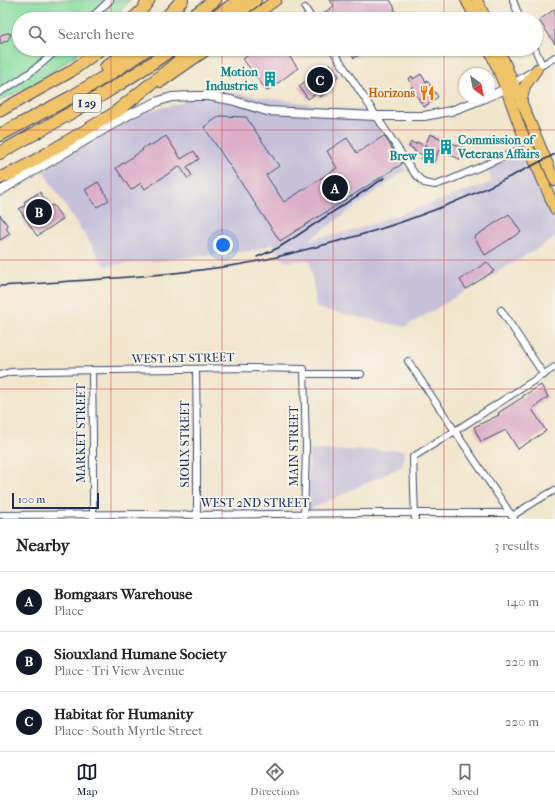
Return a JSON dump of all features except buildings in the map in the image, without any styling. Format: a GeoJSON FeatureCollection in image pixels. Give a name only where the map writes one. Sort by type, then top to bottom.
{"type":"FeatureCollection","features":[{"type":"Feature","properties":{"kind":"highway"},"geometry":{"type":"LineString","coordinates":[[140,12],[149,0]]}},
{"type":"Feature","properties":{"kind":"highway"},"geometry":{"type":"LineString","coordinates":[[171,12],[182,0]]}},
{"type":"Feature","properties":{"kind":"highway"},"geometry":{"type":"LineString","coordinates":[[199,12],[215,0]]}},
{"type":"Feature","properties":{"kind":"highway"},"geometry":{"type":"LineString","coordinates":[[223,12],[239,0]]}},
{"type":"Feature","properties":{"kind":"highway"},"geometry":{"type":"LineString","coordinates":[[240,12],[256,0]]}},
{"type":"Feature","properties":{"kind":"highway"},"geometry":{"type":"LineString","coordinates":[[0,111],[70,72],[93,56]]}},
{"type":"Feature","properties":{"kind":"highway"},"geometry":{"type":"LineString","coordinates":[[0,131],[98,72],[120,56]]}},
{"type":"Feature","properties":{"kind":"highway","name":"I 29"},"geometry":{"type":"LineString","coordinates":[[0,135],[73,96],[137,56]]}},
{"type":"Feature","properties":{"kind":"highway","name":"I 29"},"geometry":{"type":"LineString","coordinates":[[0,153],[73,112],[161,56]]}},
{"type":"Feature","properties":{"kind":"highway"},"geometry":{"type":"LineString","coordinates":[[0,179],[19,170],[116,112],[185,56]]}},
{"type":"Feature","properties":{"kind":"main road"},"geometry":{"type":"LineString","coordinates":[[260,12],[276,0]]}},
{"type":"Feature","properties":{"kind":"main road"},"geometry":{"type":"LineString","coordinates":[[466,0],[472,12]]}},
{"type":"Feature","properties":{"kind":"main road"},"geometry":{"type":"LineString","coordinates":[[477,0],[483,12]]}},
{"type":"Feature","properties":{"kind":"main road"},"geometry":{"type":"LineString","coordinates":[[116,112],[198,56]]}},
{"type":"Feature","properties":{"kind":"main road"},"geometry":{"type":"LineString","coordinates":[[493,56],[509,86],[522,103],[555,181]]}},
{"type":"Feature","properties":{"kind":"main road"},"geometry":{"type":"LineString","coordinates":[[501,56],[519,125],[555,209]]}},
{"type":"Feature","properties":{"kind":"main road"},"geometry":{"type":"LineString","coordinates":[[522,103],[525,86],[539,67]]}},
{"type":"Feature","properties":{"kind":"street"},"geometry":{"type":"LineString","coordinates":[[97,12],[110,0]]}},
{"type":"Feature","properties":{"kind":"street"},"geometry":{"type":"LineString","coordinates":[[513,0],[517,12]]}},
{"type":"Feature","properties":{"kind":"street"},"geometry":{"type":"LineString","coordinates":[[305,8],[308,12]]}},
{"type":"Feature","properties":{"kind":"street"},"geometry":{"type":"LineString","coordinates":[[0,92],[18,82],[50,56]]}},
{"type":"Feature","properties":{"kind":"street"},"geometry":{"type":"LineString","coordinates":[[337,56],[414,173],[424,183],[435,185],[450,180],[517,151]]}},
{"type":"Feature","properties":{"kind":"street"},"geometry":{"type":"LineString","coordinates":[[536,56],[539,67]]}},
{"type":"Feature","properties":{"kind":"street"},"geometry":{"type":"LineString","coordinates":[[495,93],[509,86],[555,56]]}},
{"type":"Feature","properties":{"kind":"street"},"geometry":{"type":"LineString","coordinates":[[0,190],[132,113],[172,97],[208,96],[231,100],[267,111],[376,116],[424,116],[452,111],[470,104]]}},
{"type":"Feature","properties":{"kind":"street"},"geometry":{"type":"LineString","coordinates":[[501,310],[544,375]]}},
{"type":"Feature","properties":{"kind":"street"},"geometry":{"type":"LineString","coordinates":[[408,361],[512,516],[555,490]]}},
{"type":"Feature","properties":{"kind":"street"},"geometry":{"type":"LineString","coordinates":[[415,516],[413,457],[555,367]]}},
{"type":"Feature","properties":{"kind":"street","name":"WEST 1ST STREET"},"geometry":{"type":"LineString","coordinates":[[0,375],[10,372],[92,370],[304,368],[304,374],[361,374]]}},
{"type":"Feature","properties":{"kind":"street","name":"SIOUX STREET"},"geometry":{"type":"LineString","coordinates":[[196,369],[196,517]]}},
{"type":"Feature","properties":{"kind":"street","name":"MARKET STREET"},"geometry":{"type":"LineString","coordinates":[[92,370],[93,517]]}},
{"type":"Feature","properties":{"kind":"street","name":"MAIN STREET"},"geometry":{"type":"LineString","coordinates":[[304,374],[306,448],[304,516]]}},
{"type":"Feature","properties":{"kind":"street","name":"WEST 2ND STREET"},"geometry":{"type":"LineString","coordinates":[[0,515],[93,517],[144,514],[196,517],[512,516]]}},
{"type":"Feature","properties":{"kind":"shaded area"},"geometry":{"type":"Polygon","coordinates":[[[204,89],[367,112],[406,170],[309,240],[351,231],[492,182],[483,159],[522,143],[555,222],[555,238],[405,327],[316,308],[310,260],[284,262],[273,243],[259,249],[243,252],[105,266],[42,170],[140,113],[182,103],[192,92],[204,89]]]}},
{"type":"Feature","properties":{"kind":"shaded area"},"geometry":{"type":"Polygon","coordinates":[[[309,450],[404,450],[403,466],[308,510],[309,450]]]}},
{"type":"Feature","properties":{"kind":"green space"},"geometry":{"type":"Polygon","coordinates":[[[0,0],[130,0],[120,12],[12,12],[12,56],[73,56],[39,81],[0,101],[0,0]]]}},
{"type":"Feature","properties":{"kind":"railway"},"geometry":{"type":"LineString","coordinates":[[0,286],[122,278],[183,272],[243,264],[276,257],[383,228],[442,207],[507,178],[555,154]]}},
{"type":"Feature","properties":{"kind":"railway"},"geometry":{"type":"LineString","coordinates":[[257,257],[278,248],[384,178]]}},
{"type":"Feature","properties":{"kind":"place","name":"Motion Industries"},"geometry":{"type":"Point","coordinates":[270,79]}},
{"type":"Feature","properties":{"kind":"place","name":"Habitat for Humanity"},"geometry":{"type":"Point","coordinates":[320,80]}},
{"type":"Feature","properties":{"kind":"place","name":"Horizons"},"geometry":{"type":"Point","coordinates":[427,93]}},
{"type":"Feature","properties":{"kind":"place","name":"Commission of Veterans Affairs"},"geometry":{"type":"Point","coordinates":[446,147]}},
{"type":"Feature","properties":{"kind":"place","name":"Brew"},"geometry":{"type":"Point","coordinates":[429,156]}},
{"type":"Feature","properties":{"kind":"place","name":"Bomgaars Warehouse"},"geometry":{"type":"Point","coordinates":[335,188]}},
{"type":"Feature","properties":{"kind":"place","name":"Siouxland Humane Society"},"geometry":{"type":"Point","coordinates":[39,212]}}]}
